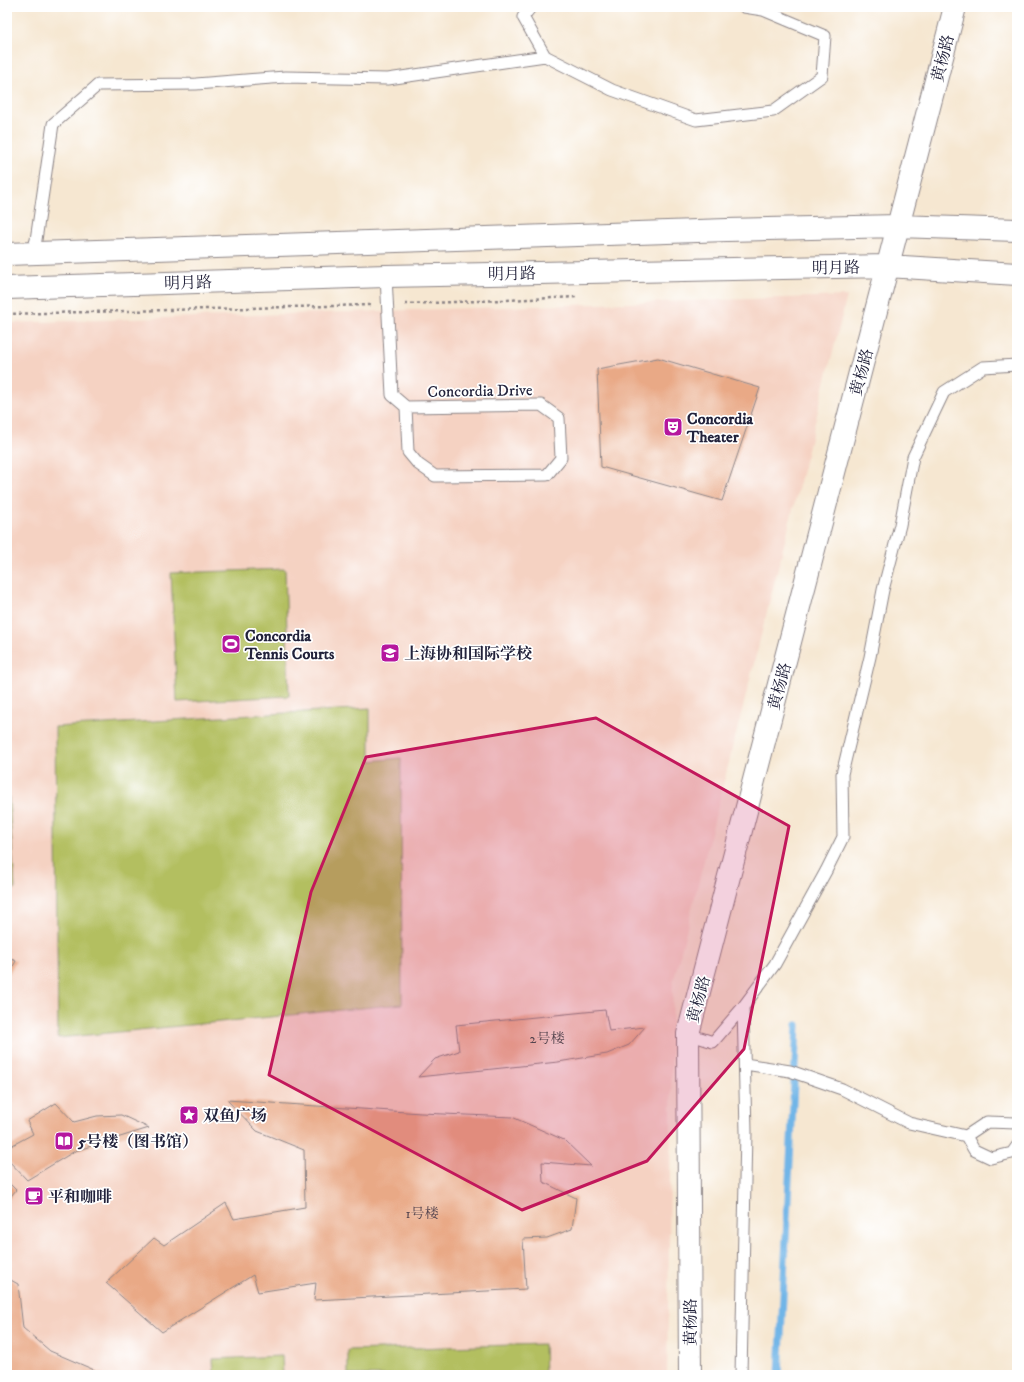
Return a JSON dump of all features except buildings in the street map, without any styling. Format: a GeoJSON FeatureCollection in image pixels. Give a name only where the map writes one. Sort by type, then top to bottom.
{"type":"FeatureCollection","features":[{"type":"Feature","properties":{"kind":"street","name":"黄杨路"},"geometry":{"type":"LineString","coordinates":[[690,1375],[688,1034],[878,308],[887,266],[955,7]]}},
{"type":"Feature","properties":{"kind":"street"},"geometry":{"type":"LineString","coordinates":[[7,254],[727,230],[898,226],[1017,230]]}},
{"type":"Feature","properties":{"kind":"street","name":"明月路"},"geometry":{"type":"LineString","coordinates":[[7,288],[386,276],[887,266],[1017,274]]}},
{"type":"Feature","properties":{"kind":"lane"},"geometry":{"type":"LineString","coordinates":[[531,7],[523,17],[545,56],[612,90],[696,120],[773,111],[822,76],[825,36],[763,10],[744,7]]}},
{"type":"Feature","properties":{"kind":"lane"},"geometry":{"type":"LineString","coordinates":[[32,253],[36,240],[53,124],[98,85],[196,84],[285,77],[388,80],[545,56]]}},
{"type":"Feature","properties":{"kind":"lane","name":"Concordia Drive"},"geometry":{"type":"LineString","coordinates":[[386,276],[392,394],[406,407],[541,404],[559,418],[561,458],[547,475],[435,476],[418,464],[408,452],[406,407]]}},
{"type":"Feature","properties":{"kind":"lane"},"geometry":{"type":"LineString","coordinates":[[688,1034],[713,1042],[743,1007],[775,964],[826,871],[842,837],[842,774],[870,657],[883,590],[900,525],[913,457],[944,392],[983,367],[1017,365]]}},
{"type":"Feature","properties":{"kind":"lane"},"geometry":{"type":"LineString","coordinates":[[740,1375],[746,1140],[743,1007]]}},
{"type":"Feature","properties":{"kind":"lane"},"geometry":{"type":"LineString","coordinates":[[745,1064],[790,1071],[842,1089],[909,1123],[966,1136],[987,1122],[1017,1123]]}},
{"type":"Feature","properties":{"kind":"lane"},"geometry":{"type":"LineString","coordinates":[[966,1136],[974,1150],[991,1158],[1012,1153],[1017,1146]]}},
{"type":"Feature","properties":{"kind":"path"},"geometry":{"type":"LineString","coordinates":[[7,314],[387,305],[584,297]]}},
{"type":"Feature","properties":{"kind":"highlighted area"},"geometry":{"type":"Polygon","coordinates":[[[596,718],[789,826],[744,1049],[647,1161],[522,1210],[269,1075],[311,892],[366,757],[596,718]]]}},
{"type":"Feature","properties":{"kind":"shaded area","name":"上海协和国际学校"},"geometry":{"type":"Polygon","coordinates":[[[847,296],[673,983],[667,1375],[7,1375],[7,323],[847,296]]]}},
{"type":"Feature","properties":{"kind":"green space","name":"Concordia Tennis Courts"},"geometry":{"type":"Polygon","coordinates":[[[285,569],[289,696],[177,702],[171,573],[285,569]]]}},
{"type":"Feature","properties":{"kind":"green space"},"geometry":{"type":"Polygon","coordinates":[[[370,708],[370,761],[401,758],[402,1004],[58,1038],[55,727],[370,708]]]}},
{"type":"Feature","properties":{"kind":"green space"},"geometry":{"type":"Polygon","coordinates":[[[7,771],[15,889],[7,890],[7,771]]]}},
{"type":"Feature","properties":{"kind":"green space"},"geometry":{"type":"Polygon","coordinates":[[[544,1344],[545,1375],[348,1375],[348,1350],[544,1344]]]}},
{"type":"Feature","properties":{"kind":"green space"},"geometry":{"type":"Polygon","coordinates":[[[282,1356],[283,1375],[214,1375],[213,1359],[282,1356]]]}},
{"type":"Feature","properties":{"kind":"waterway"},"geometry":{"type":"LineString","coordinates":[[779,1375],[797,1025]]}},
{"type":"Feature","properties":{"kind":"place","name":"Concordia Theater"},"geometry":{"type":"Point","coordinates":[673,427]}},
{"type":"Feature","properties":{"kind":"place","name":"Concordia Tennis Courts"},"geometry":{"type":"Point","coordinates":[231,644]}},
{"type":"Feature","properties":{"kind":"place","name":"上海协和国际学校"},"geometry":{"type":"Point","coordinates":[390,653]}},
{"type":"Feature","properties":{"kind":"place","name":"双鱼广场"},"geometry":{"type":"Point","coordinates":[189,1115]}},
{"type":"Feature","properties":{"kind":"place","name":"5号楼（图书馆）"},"geometry":{"type":"Point","coordinates":[64,1141]}},
{"type":"Feature","properties":{"kind":"place","name":"平和咖啡"},"geometry":{"type":"Point","coordinates":[34,1196]}}]}
